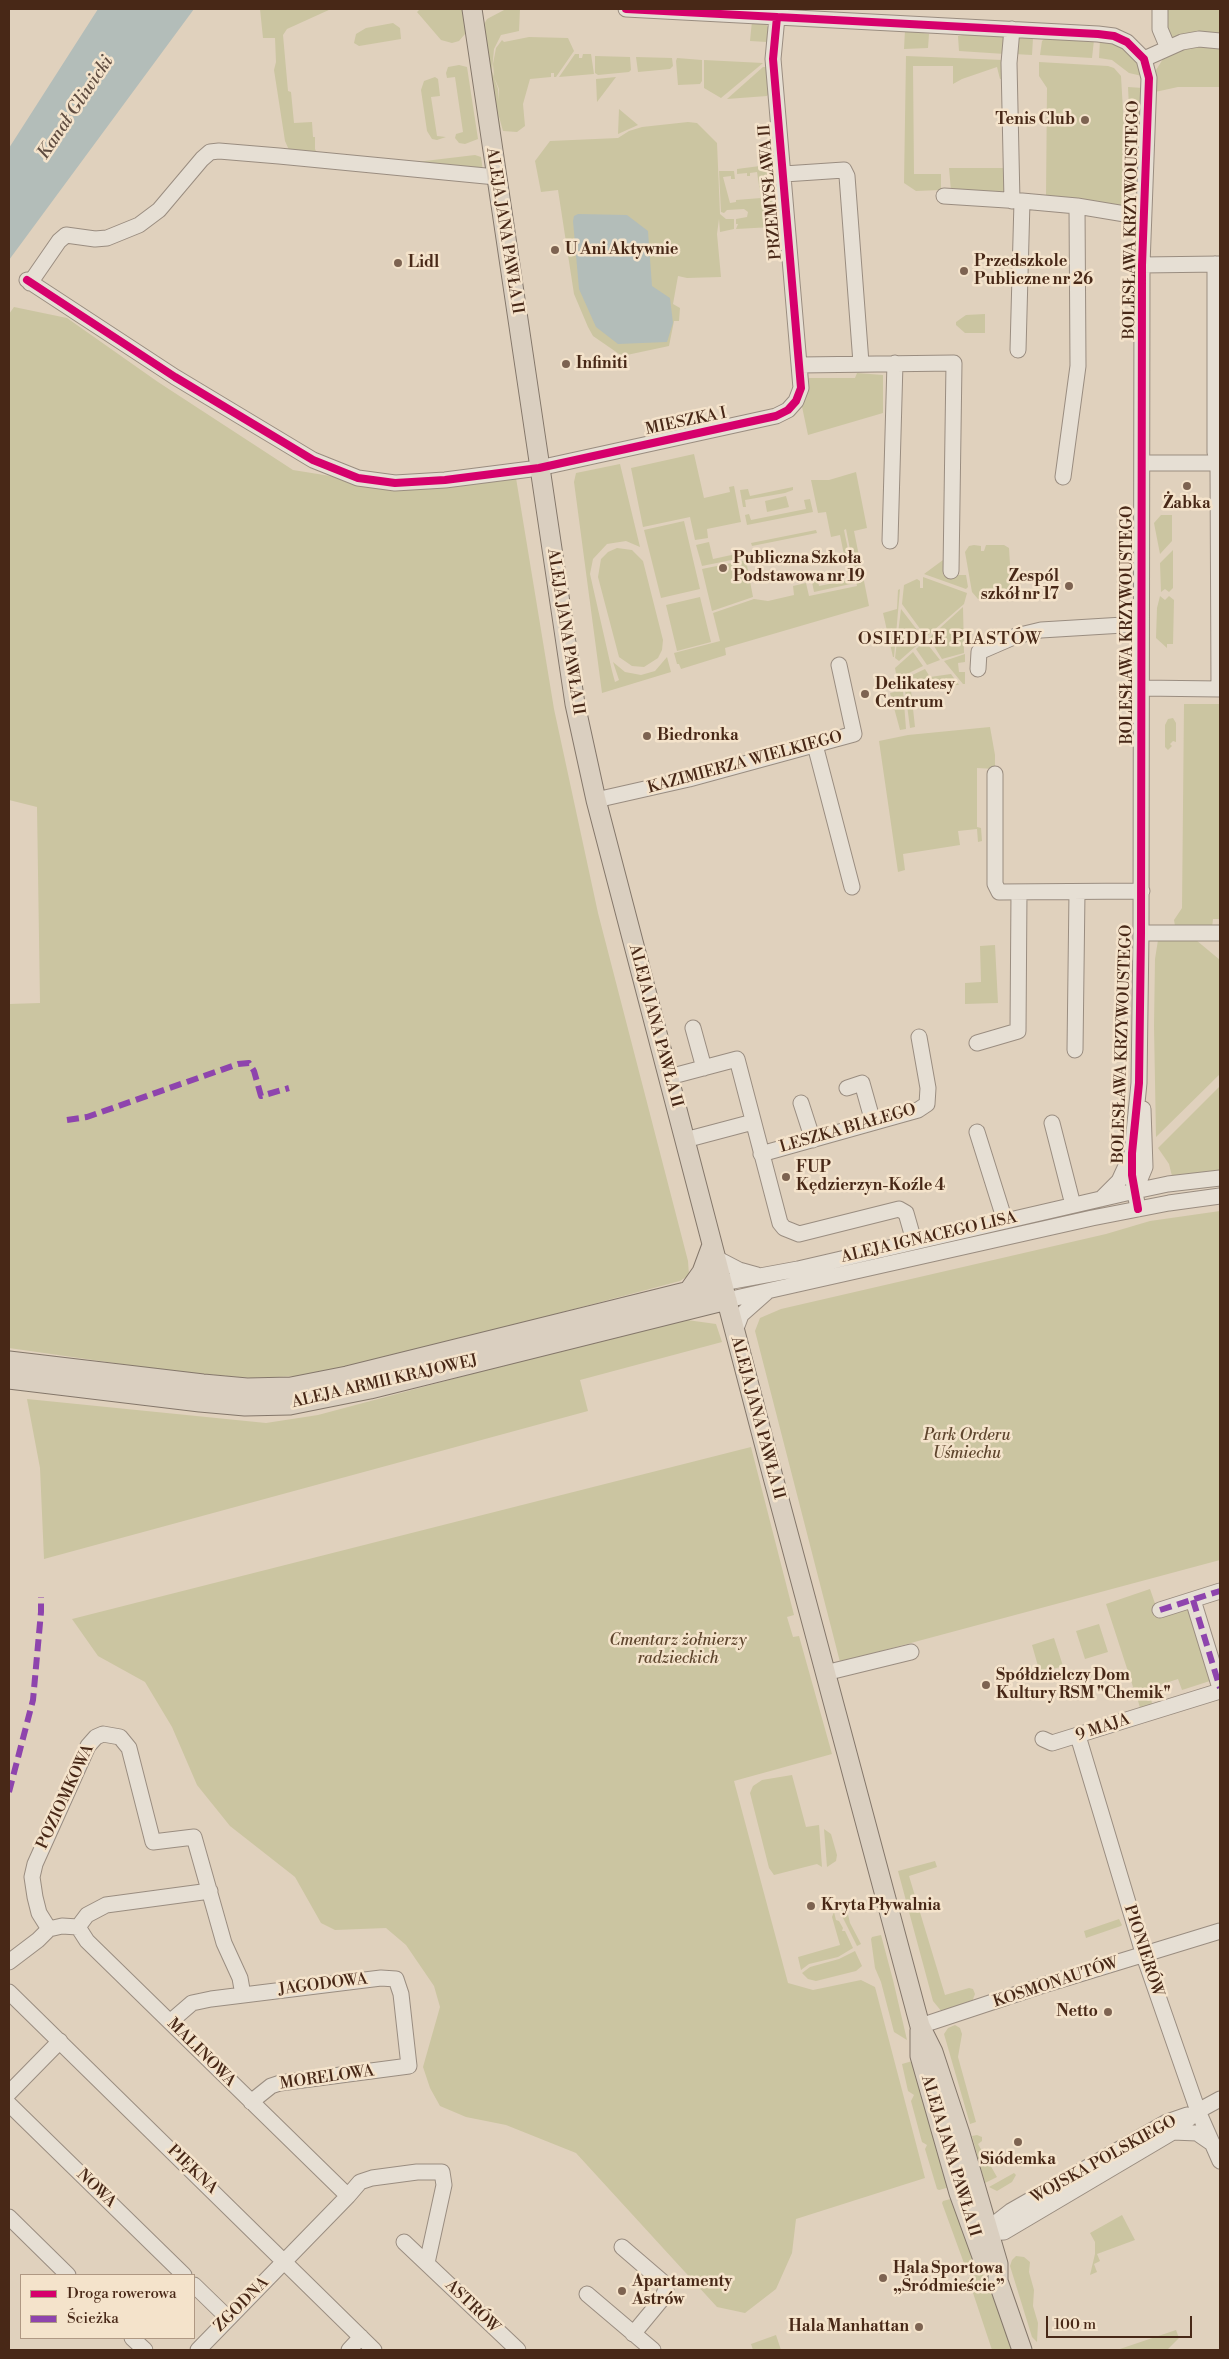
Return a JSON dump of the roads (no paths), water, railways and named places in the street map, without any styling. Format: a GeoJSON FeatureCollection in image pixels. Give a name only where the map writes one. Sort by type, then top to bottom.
{"type":"FeatureCollection","features":[{"type":"Feature","properties":{"kind":"main road","name":"ALEJA JANA PAWŁA II"},"geometry":{"type":"LineString","coordinates":[[474,9],[496,177],[575,704],[596,800],[686,1140],[734,1331],[920,2026],[933,2052],[983,2241],[998,2264],[998,2281],[1022,2350]]}},
{"type":"Feature","properties":{"kind":"main road"},"geometry":{"type":"LineString","coordinates":[[714,1251],[702,1272],[694,1298],[717,1314],[734,1331]]}},
{"type":"Feature","properties":{"kind":"main road","name":"ALEJA ARMII KRAJOWEJ"},"geometry":{"type":"LineString","coordinates":[[9,1361],[203,1384],[247,1388],[291,1387],[724,1291]]}},
{"type":"Feature","properties":{"kind":"main road","name":"ALEJA ARMII KRAJOWEJ"},"geometry":{"type":"LineString","coordinates":[[9,1379],[200,1402],[245,1406],[290,1405],[370,1389],[694,1298]]}},
{"type":"Feature","properties":{"kind":"street"},"geometry":{"type":"LineString","coordinates":[[626,9],[1114,36],[1132,46],[1144,59],[1190,41],[1220,40]]}},
{"type":"Feature","properties":{"kind":"street"},"geometry":{"type":"LineString","coordinates":[[1160,9],[1160,29],[1168,48]]}},
{"type":"Feature","properties":{"kind":"street","name":"PRZEMYSŁAWA II"},"geometry":{"type":"LineString","coordinates":[[777,16],[773,59],[800,364]]}},
{"type":"Feature","properties":{"kind":"street"},"geometry":{"type":"LineString","coordinates":[[1012,29],[1009,63],[1017,201],[1018,350]]}},
{"type":"Feature","properties":{"kind":"street","name":"BOLESŁAWA KRZYWOUSTEGO"},"geometry":{"type":"LineString","coordinates":[[1135,1191],[1132,1153],[1139,1083],[1142,891],[1140,624],[1143,463],[1142,265],[1149,78],[1144,59]]}},
{"type":"Feature","properties":{"kind":"street","name":"MIESZKA I"},"geometry":{"type":"LineString","coordinates":[[496,177],[279,156],[219,151],[210,152],[202,158],[159,210],[139,225],[107,238],[95,239],[66,235],[59,241],[28,282],[175,376],[313,460],[358,478],[395,483],[445,480],[539,468],[776,416],[788,410],[796,401],[801,388],[800,364]]}},
{"type":"Feature","properties":{"kind":"street"},"geometry":{"type":"LineString","coordinates":[[784,174],[844,170],[847,176],[861,363]]}},
{"type":"Feature","properties":{"kind":"street"},"geometry":{"type":"LineString","coordinates":[[944,196],[1077,206],[1143,217]]}},
{"type":"Feature","properties":{"kind":"street"},"geometry":{"type":"LineString","coordinates":[[1063,477],[1078,366],[1077,206]]}},
{"type":"Feature","properties":{"kind":"street"},"geometry":{"type":"LineString","coordinates":[[1141,688],[1219,689],[1219,463],[1215,452],[1218,264],[1142,265]]}},
{"type":"Feature","properties":{"kind":"street"},"geometry":{"type":"LineString","coordinates":[[890,541],[895,363]]}},
{"type":"Feature","properties":{"kind":"street"},"geometry":{"type":"LineString","coordinates":[[800,364],[954,363],[951,571]]}},
{"type":"Feature","properties":{"kind":"street"},"geometry":{"type":"LineString","coordinates":[[1143,463],[1219,463]]}},
{"type":"Feature","properties":{"kind":"street"},"geometry":{"type":"LineString","coordinates":[[978,669],[978,652],[1016,636],[1041,630],[1140,624]]}},
{"type":"Feature","properties":{"kind":"street","name":"KAZIMIERZA WIELKIEGO"},"geometry":{"type":"LineString","coordinates":[[596,800],[689,779],[854,734],[839,665]]}},
{"type":"Feature","properties":{"kind":"street"},"geometry":{"type":"LineString","coordinates":[[815,745],[852,888]]}},
{"type":"Feature","properties":{"kind":"street"},"geometry":{"type":"LineString","coordinates":[[995,774],[995,884],[999,892],[1142,891]]}},
{"type":"Feature","properties":{"kind":"street"},"geometry":{"type":"LineString","coordinates":[[977,1043],[1018,1032],[1019,892]]}},
{"type":"Feature","properties":{"kind":"street"},"geometry":{"type":"LineString","coordinates":[[1075,1050],[1077,892]]}},
{"type":"Feature","properties":{"kind":"street"},"geometry":{"type":"LineString","coordinates":[[1141,933],[1220,933]]}},
{"type":"Feature","properties":{"kind":"street"},"geometry":{"type":"LineString","coordinates":[[693,1028],[704,1068]]}},
{"type":"Feature","properties":{"kind":"street","name":"LESZKA BIAŁEGO"},"geometry":{"type":"LineString","coordinates":[[761,1154],[918,1110],[927,1104],[928,1088],[919,1037]]}},
{"type":"Feature","properties":{"kind":"street"},"geometry":{"type":"LineString","coordinates":[[668,1077],[737,1059],[780,1223],[792,1233],[798,1234],[899,1209],[906,1213],[914,1241]]}},
{"type":"Feature","properties":{"kind":"street"},"geometry":{"type":"LineString","coordinates":[[847,1088],[862,1083],[873,1122]]}},
{"type":"Feature","properties":{"kind":"street","name":"BOLESŁAWA KRZYWOUSTEGO"},"geometry":{"type":"LineString","coordinates":[[1135,1191],[1145,1167],[1139,1083]]}},
{"type":"Feature","properties":{"kind":"street"},"geometry":{"type":"LineString","coordinates":[[801,1103],[813,1140]]}},
{"type":"Feature","properties":{"kind":"street"},"geometry":{"type":"LineString","coordinates":[[686,1140],[753,1122]]}},
{"type":"Feature","properties":{"kind":"street"},"geometry":{"type":"LineString","coordinates":[[1052,1123],[1073,1206]]}},
{"type":"Feature","properties":{"kind":"street"},"geometry":{"type":"LineString","coordinates":[[977,1132],[1004,1221]]}},
{"type":"Feature","properties":{"kind":"street","name":"BOLESŁAWA KRZYWOUSTEGO"},"geometry":{"type":"LineString","coordinates":[[1101,1199],[1119,1180],[1132,1153]]}},
{"type":"Feature","properties":{"kind":"street","name":"BOLESŁAWA KRZYWOUSTEGO"},"geometry":{"type":"LineString","coordinates":[[1145,1167],[1168,1184]]}},
{"type":"Feature","properties":{"kind":"street","name":"ALEJA IGNACEGO LISA"},"geometry":{"type":"LineString","coordinates":[[724,1291],[761,1276],[914,1241],[1168,1184],[1220,1178]]}},
{"type":"Feature","properties":{"kind":"street"},"geometry":{"type":"LineString","coordinates":[[1135,1191],[1138,1209]]}},
{"type":"Feature","properties":{"kind":"street","name":"ALEJA IGNACEGO LISA"},"geometry":{"type":"LineString","coordinates":[[724,1291],[768,1291],[1138,1209],[1220,1196]]}},
{"type":"Feature","properties":{"kind":"street"},"geometry":{"type":"LineString","coordinates":[[714,1251],[739,1270],[761,1276]]}},
{"type":"Feature","properties":{"kind":"street"},"geometry":{"type":"LineString","coordinates":[[734,1331],[741,1315],[768,1291]]}},
{"type":"Feature","properties":{"kind":"street"},"geometry":{"type":"LineString","coordinates":[[1160,1610],[1220,1591]]}},
{"type":"Feature","properties":{"kind":"street"},"geometry":{"type":"LineString","coordinates":[[1193,1600],[1220,1689]]}},
{"type":"Feature","properties":{"kind":"street"},"geometry":{"type":"LineString","coordinates":[[825,1673],[911,1652]]}},
{"type":"Feature","properties":{"kind":"street","name":"9 MAJA"},"geometry":{"type":"LineString","coordinates":[[1043,1738],[1052,1743],[1078,1736],[1220,1689]]}},
{"type":"Feature","properties":{"kind":"street","name":"POZIOMKOWA"},"geometry":{"type":"LineString","coordinates":[[49,1928],[39,1913],[34,1897],[32,1877],[35,1864],[88,1746],[96,1737],[103,1734],[120,1736],[129,1748],[153,1842],[194,1837],[224,1943],[240,1978],[243,1995]]}},
{"type":"Feature","properties":{"kind":"street","name":"PIONIERÓW"},"geometry":{"type":"LineString","coordinates":[[1078,1736],[1144,1956],[1198,2111],[1220,2161]]}},
{"type":"Feature","properties":{"kind":"street"},"geometry":{"type":"LineString","coordinates":[[9,1962],[26,1950],[49,1928],[62,1926],[78,1927],[87,1915],[106,1905],[210,1891]]}},
{"type":"Feature","properties":{"kind":"street","name":"MALINOWA"},"geometry":{"type":"LineString","coordinates":[[78,1927],[87,1941],[348,2196]]}},
{"type":"Feature","properties":{"kind":"street","name":"KOSMONAUTÓW"},"geometry":{"type":"LineString","coordinates":[[920,2026],[1050,1983],[1144,1956],[1220,1931]]}},
{"type":"Feature","properties":{"kind":"street","name":"JAGODOWA"},"geometry":{"type":"LineString","coordinates":[[170,2022],[192,2003],[381,1978],[396,1979],[402,2003],[409,2066]]}},
{"type":"Feature","properties":{"kind":"street","name":"PIĘKNA"},"geometry":{"type":"LineString","coordinates":[[9,1992],[286,2261],[374,2350]]}},
{"type":"Feature","properties":{"kind":"street"},"geometry":{"type":"LineString","coordinates":[[9,2093],[60,2040]]}},
{"type":"Feature","properties":{"kind":"street","name":"MORELOWA"},"geometry":{"type":"LineString","coordinates":[[251,2102],[271,2086],[280,2083],[409,2066]]}},
{"type":"Feature","properties":{"kind":"street","name":"WOJSKA POLSKIEGO"},"geometry":{"type":"LineString","coordinates":[[983,2241],[1010,2212],[1167,2122],[1198,2111],[1220,2099]]}},
{"type":"Feature","properties":{"kind":"street","name":"NOWA"},"geometry":{"type":"LineString","coordinates":[[9,2104],[183,2274]]}},
{"type":"Feature","properties":{"kind":"street","name":"WOJSKA POLSKIEGO"},"geometry":{"type":"LineString","coordinates":[[983,2241],[1004,2232],[1173,2132],[1198,2111]]}},
{"type":"Feature","properties":{"kind":"street","name":"WOJSKA POLSKIEGO"},"geometry":{"type":"LineString","coordinates":[[1173,2132],[1197,2133],[1214,2145]]}},
{"type":"Feature","properties":{"kind":"street"},"geometry":{"type":"LineString","coordinates":[[286,2261],[360,2182],[372,2178],[417,2172],[442,2172],[444,2185],[427,2263]]}},
{"type":"Feature","properties":{"kind":"street"},"geometry":{"type":"LineString","coordinates":[[975,2214],[1010,2212]]}},
{"type":"Feature","properties":{"kind":"street"},"geometry":{"type":"LineString","coordinates":[[9,2217],[67,2274]]}},
{"type":"Feature","properties":{"kind":"street","name":"ASTRÓW"},"geometry":{"type":"LineString","coordinates":[[404,2242],[518,2350]]}},
{"type":"Feature","properties":{"kind":"street"},"geometry":{"type":"LineString","coordinates":[[622,2248],[665,2284],[666,2289],[662,2299],[633,2334]]}},
{"type":"Feature","properties":{"kind":"street","name":"ZGODNA"},"geometry":{"type":"LineString","coordinates":[[198,2350],[286,2261]]}},
{"type":"Feature","properties":{"kind":"street"},"geometry":{"type":"LineString","coordinates":[[195,2286],[228,2318]]}},
{"type":"Feature","properties":{"kind":"street"},"geometry":{"type":"LineString","coordinates":[[587,2294],[652,2350]]}},
{"type":"Feature","properties":{"kind":"street"},"geometry":{"type":"LineString","coordinates":[[349,2350],[361,2337]]}},
{"type":"Feature","properties":{"kind":"street"},"geometry":{"type":"LineString","coordinates":[[133,2339],[145,2350]]}},
{"type":"Feature","properties":{"kind":"water","name":"Kanał Gliwicki"},"geometry":{"type":"Polygon","coordinates":[[[98,9],[194,9],[9,260],[9,148],[98,9]]]}},
{"type":"Feature","properties":{"kind":"water"},"geometry":{"type":"Polygon","coordinates":[[[578,214],[627,215],[648,231],[652,286],[670,298],[673,323],[667,342],[618,344],[596,327],[579,289],[573,221],[574,216],[578,214]]]}},
{"type":"Feature","properties":{"kind":"place","name":"Tenis Club"},"geometry":{"type":"Point","coordinates":[1085,120]}},
{"type":"Feature","properties":{"kind":"place","name":"U Ani Aktywnie"},"geometry":{"type":"Point","coordinates":[555,250]}},
{"type":"Feature","properties":{"kind":"place","name":"Lidl"},"geometry":{"type":"Point","coordinates":[398,263]}},
{"type":"Feature","properties":{"kind":"place","name":"Przedszkole Publiczne nr 26"},"geometry":{"type":"Point","coordinates":[964,271]}},
{"type":"Feature","properties":{"kind":"place","name":"Infiniti"},"geometry":{"type":"Point","coordinates":[566,364]}},
{"type":"Feature","properties":{"kind":"place","name":"Żabka"},"geometry":{"type":"Point","coordinates":[1187,486]}},
{"type":"Feature","properties":{"kind":"place","name":"Publiczna Szkoła Podstawowa nr 19"},"geometry":{"type":"Point","coordinates":[723,568]}},
{"type":"Feature","properties":{"kind":"place","name":"Zespól szkół nr 17"},"geometry":{"type":"Point","coordinates":[1069,586]}},
{"type":"Feature","properties":{"kind":"place","name":"Delikatesy Centrum"},"geometry":{"type":"Point","coordinates":[865,694]}},
{"type":"Feature","properties":{"kind":"place","name":"Biedronka"},"geometry":{"type":"Point","coordinates":[647,736]}},
{"type":"Feature","properties":{"kind":"place","name":"FUP Kędzierzyn-Koźle 4"},"geometry":{"type":"Point","coordinates":[786,1177]}},
{"type":"Feature","properties":{"kind":"place","name":"Spółdzielczy Dom Kultury RSM \"Chemik\""},"geometry":{"type":"Point","coordinates":[986,1685]}},
{"type":"Feature","properties":{"kind":"place","name":"Kryta Pływalnia"},"geometry":{"type":"Point","coordinates":[811,1906]}},
{"type":"Feature","properties":{"kind":"place","name":"Netto"},"geometry":{"type":"Point","coordinates":[1108,2012]}},
{"type":"Feature","properties":{"kind":"place","name":"Siódemka"},"geometry":{"type":"Point","coordinates":[1018,2142]}},
{"type":"Feature","properties":{"kind":"place","name":"Hala Sportowa „Śródmieście”"},"geometry":{"type":"Point","coordinates":[883,2278]}},
{"type":"Feature","properties":{"kind":"place","name":"Apartamenty Astrów"},"geometry":{"type":"Point","coordinates":[622,2291]}},
{"type":"Feature","properties":{"kind":"place","name":"Hala Manhattan"},"geometry":{"type":"Point","coordinates":[919,2327]}},
{"type":"Feature","properties":{"kind":"district","name":"OSIEDLE PIASTÓW"},"geometry":{"type":"Point","coordinates":[950,640]}},
{"type":"Feature","properties":{"kind":"park label","name":"Park Orderu Uśmiechu"},"geometry":{"type":"Point","coordinates":[967,1445]}},
{"type":"Feature","properties":{"kind":"park label","name":"Cmentarz żołnierzy radzieckich"},"geometry":{"type":"Point","coordinates":[678,1650]}}]}
